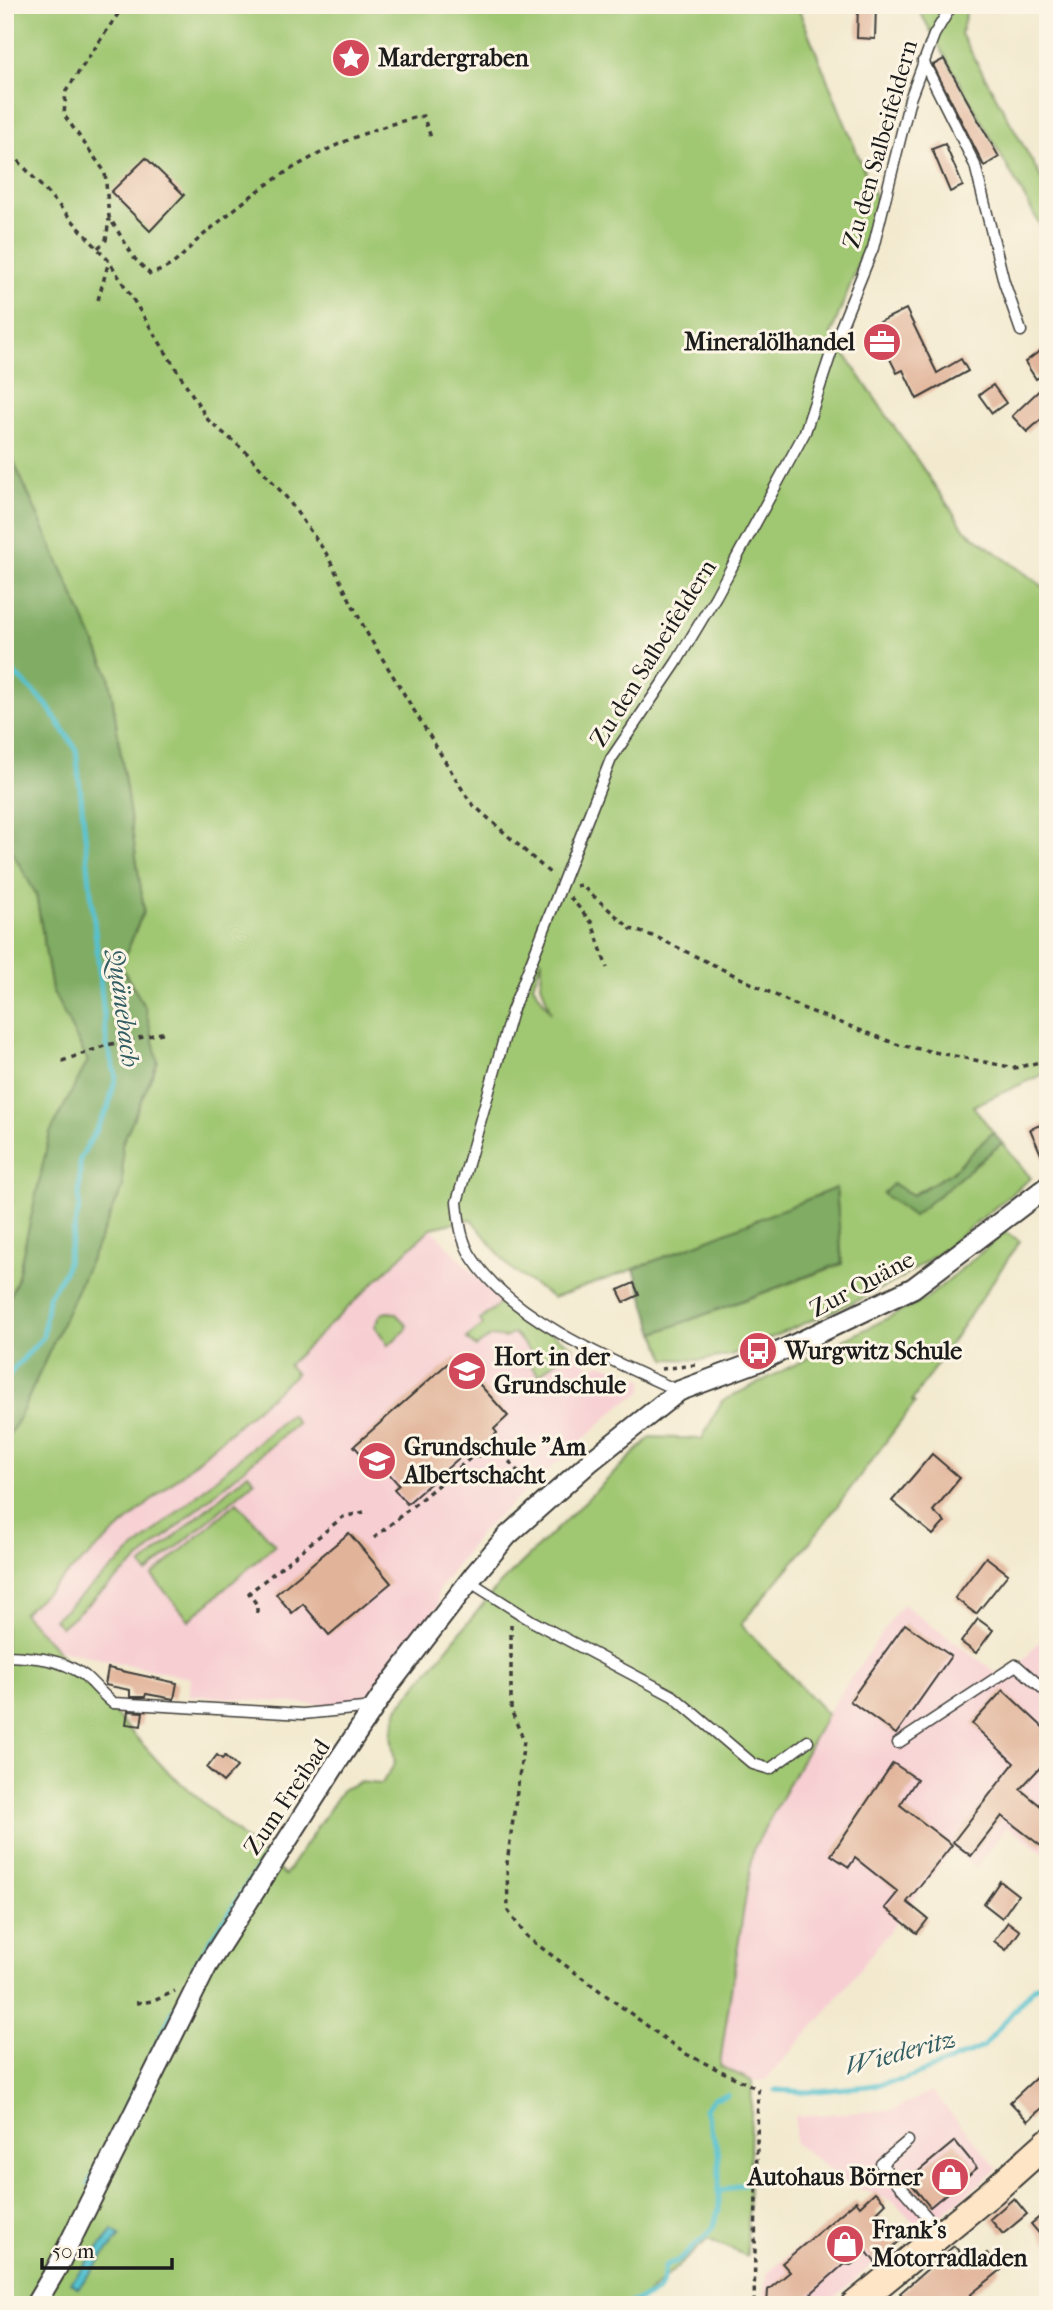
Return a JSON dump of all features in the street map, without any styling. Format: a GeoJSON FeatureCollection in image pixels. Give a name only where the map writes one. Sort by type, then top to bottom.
{"type":"FeatureCollection","features":[{"type":"Feature","properties":{"kind":"main road"},"geometry":{"type":"LineString","coordinates":[[854,2305],[942,2234],[1048,2142]]}},
{"type":"Feature","properties":{"kind":"street","name":"Zur Quäne"},"geometry":{"type":"LineString","coordinates":[[679,1391],[762,1360],[914,1288],[1048,1186]]}},
{"type":"Feature","properties":{"kind":"street","name":"Zum Freibad"},"geometry":{"type":"LineString","coordinates":[[35,2305],[57,2268],[207,1966],[336,1764],[353,1744],[374,1707],[468,1581],[507,1536],[679,1391]]}},
{"type":"Feature","properties":{"kind":"lane","name":"Zu den Salbeifeldern"},"geometry":{"type":"LineString","coordinates":[[679,1391],[598,1354],[535,1318],[473,1259],[460,1230],[457,1202],[512,1011],[611,759],[676,663],[716,596],[805,432],[833,346],[873,248],[910,99],[923,61],[934,35],[952,5]]}},
{"type":"Feature","properties":{"kind":"lane"},"geometry":{"type":"LineString","coordinates":[[923,61],[975,165],[1004,282],[1021,331]]}},
{"type":"Feature","properties":{"kind":"lane"},"geometry":{"type":"LineString","coordinates":[[468,1581],[673,1696],[752,1764],[770,1769],[808,1741]]}},
{"type":"Feature","properties":{"kind":"lane"},"geometry":{"type":"LineString","coordinates":[[5,1656],[40,1657],[59,1662],[85,1676],[113,1703],[303,1714],[374,1707]]}},
{"type":"Feature","properties":{"kind":"lane"},"geometry":{"type":"LineString","coordinates":[[898,1743],[1016,1665],[1048,1693]]}},
{"type":"Feature","properties":{"kind":"lane"},"geometry":{"type":"LineString","coordinates":[[908,2141],[881,2164],[942,2234]]}},
{"type":"Feature","properties":{"kind":"path"},"geometry":{"type":"LineString","coordinates":[[98,248],[106,240],[109,217],[105,172],[64,115],[66,91],[124,5]]}},
{"type":"Feature","properties":{"kind":"path"},"geometry":{"type":"LineString","coordinates":[[109,217],[135,259],[150,274],[173,267],[199,239],[274,180],[346,142],[393,122],[423,116],[432,140]]}},
{"type":"Feature","properties":{"kind":"path"},"geometry":{"type":"LineString","coordinates":[[5,146],[109,261],[208,420],[254,461],[286,497],[326,553],[375,646],[470,802],[549,872],[592,923],[607,968]]}},
{"type":"Feature","properties":{"kind":"path"},"geometry":{"type":"LineString","coordinates":[[98,300],[109,261]]}},
{"type":"Feature","properties":{"kind":"path"},"geometry":{"type":"LineString","coordinates":[[560,886],[581,885],[631,929],[656,937],[802,1008],[899,1045],[1015,1068],[1048,1060]]}},
{"type":"Feature","properties":{"kind":"path"},"geometry":{"type":"LineString","coordinates":[[62,1061],[107,1045],[166,1032]]}},
{"type":"Feature","properties":{"kind":"path"},"geometry":{"type":"LineString","coordinates":[[487,1442],[496,1446],[531,1486]]}},
{"type":"Feature","properties":{"kind":"path"},"geometry":{"type":"LineString","coordinates":[[374,1538],[472,1456],[486,1455],[496,1446]]}},
{"type":"Feature","properties":{"kind":"path"},"geometry":{"type":"LineString","coordinates":[[257,1613],[257,1605],[249,1593],[343,1517],[364,1512]]}},
{"type":"Feature","properties":{"kind":"path"},"geometry":{"type":"LineString","coordinates":[[512,1608],[511,1710],[524,1741],[507,1863],[508,1911],[527,1937],[684,2053],[758,2089],[754,2305]]}},
{"type":"Feature","properties":{"kind":"path"},"geometry":{"type":"LineString","coordinates":[[1039,2305],[1048,2288]]}},
{"type":"Feature","properties":{"kind":"shaded area","name":"Grundschule \"Am Albertschacht"},"geometry":{"type":"Polygon","coordinates":[[[431,1228],[497,1298],[573,1347],[590,1367],[601,1363],[644,1380],[642,1392],[622,1404],[480,1533],[438,1591],[438,1606],[365,1699],[336,1706],[189,1695],[191,1678],[56,1649],[23,1613],[296,1374],[288,1365],[431,1228]]]}},
{"type":"Feature","properties":{"kind":"shaded area"},"geometry":{"type":"Polygon","coordinates":[[[902,1604],[1007,1680],[1048,1631],[1048,1852],[1046,1854],[1007,1827],[976,1868],[952,1850],[824,2015],[765,2080],[752,2081],[720,2066],[753,1850],[829,1710],[902,1604]]]}},
{"type":"Feature","properties":{"kind":"shaded area"},"geometry":{"type":"Polygon","coordinates":[[[932,2091],[998,2169],[921,2231],[895,2202],[848,2184],[795,2143],[795,2116],[893,2110],[932,2091]]]}},
{"type":"Feature","properties":{"kind":"shaded area"},"geometry":{"type":"Polygon","coordinates":[[[838,2217],[875,2262],[826,2305],[764,2305],[766,2273],[838,2217]]]}},
{"type":"Feature","properties":{"kind":"green space"},"geometry":{"type":"Polygon","coordinates":[[[5,5],[797,5],[880,209],[831,334],[965,530],[1048,590],[1048,1072],[973,1106],[993,1132],[952,1172],[912,1195],[913,1216],[1002,1143],[1031,1178],[943,1250],[898,1280],[731,1355],[703,1360],[666,1359],[655,1333],[842,1264],[836,1188],[634,1269],[553,1298],[511,1269],[471,1219],[431,1228],[288,1365],[296,1374],[23,1613],[165,1769],[285,1875],[343,1789],[359,1782],[381,1784],[395,1764],[391,1734],[398,1708],[498,1586],[651,1437],[702,1439],[722,1401],[926,1299],[1005,1232],[1020,1241],[912,1401],[915,1403],[810,1542],[741,1624],[827,1714],[753,1850],[724,2036],[720,2066],[752,2081],[747,2256],[708,2239],[635,2305],[5,2305],[5,1440],[18,1421],[123,1187],[122,1144],[158,1062],[145,1007],[121,966],[144,910],[109,675],[5,442],[5,5]],[[542,959],[533,985],[551,1013],[541,984],[542,959]]]}},
{"type":"Feature","properties":{"kind":"green space"},"geometry":{"type":"Polygon","coordinates":[[[916,5],[968,5],[961,34],[1048,190],[1048,239],[916,5]]]}},
{"type":"Feature","properties":{"kind":"green space"},"geometry":{"type":"Polygon","coordinates":[[[5,442],[109,675],[144,910],[121,966],[145,1007],[158,1062],[122,1144],[123,1187],[18,1421],[5,1440],[5,1309],[17,1280],[50,1133],[88,1061],[52,990],[36,894],[5,839],[5,442]]]}},
{"type":"Feature","properties":{"kind":"green space"},"geometry":{"type":"Polygon","coordinates":[[[5,839],[36,894],[52,990],[88,1061],[50,1133],[17,1280],[5,1309],[5,839]]]}},
{"type":"Feature","properties":{"kind":"green space"},"geometry":{"type":"Polygon","coordinates":[[[993,1132],[1002,1143],[913,1216],[883,1194],[893,1184],[913,1195],[952,1172],[993,1132]]]}},
{"type":"Feature","properties":{"kind":"green space"},"geometry":{"type":"Polygon","coordinates":[[[836,1188],[842,1263],[655,1333],[634,1269],[836,1188]]]}},
{"type":"Feature","properties":{"kind":"green space"},"geometry":{"type":"Polygon","coordinates":[[[499,1304],[507,1305],[573,1347],[539,1375],[531,1366],[532,1354],[514,1333],[505,1338],[491,1336],[476,1347],[466,1338],[483,1325],[480,1320],[499,1304]]]}},
{"type":"Feature","properties":{"kind":"green space"},"geometry":{"type":"Polygon","coordinates":[[[395,1313],[407,1325],[405,1331],[388,1345],[375,1326],[381,1314],[395,1313]]]}},
{"type":"Feature","properties":{"kind":"green space"},"geometry":{"type":"Polygon","coordinates":[[[290,1414],[297,1423],[61,1627],[54,1619],[290,1414]]]}},
{"type":"Feature","properties":{"kind":"green space"},"geometry":{"type":"Polygon","coordinates":[[[248,1473],[255,1481],[147,1573],[141,1566],[248,1473]]]}},
{"type":"Feature","properties":{"kind":"green space"},"geometry":{"type":"Polygon","coordinates":[[[237,1502],[275,1545],[189,1620],[152,1576],[237,1502]]]}},
{"type":"Feature","properties":{"kind":"water"},"geometry":{"type":"Polygon","coordinates":[[[113,2230],[120,2236],[78,2288],[71,2282],[113,2230]]]}},
{"type":"Feature","properties":{"kind":"building"},"geometry":{"type":"Polygon","coordinates":[[[858,5],[876,5],[875,39],[857,38],[858,5]]]}},
{"type":"Feature","properties":{"kind":"building"},"geometry":{"type":"Polygon","coordinates":[[[944,59],[999,157],[984,166],[933,65],[944,59]]]}},
{"type":"Feature","properties":{"kind":"building"},"geometry":{"type":"Polygon","coordinates":[[[945,144],[963,186],[950,192],[932,149],[945,144]]]}},
{"type":"Feature","properties":{"kind":"building"},"geometry":{"type":"Polygon","coordinates":[[[146,158],[184,195],[150,231],[111,192],[146,158]]]}},
{"type":"Feature","properties":{"kind":"building"},"geometry":{"type":"Polygon","coordinates":[[[906,309],[937,373],[961,359],[968,371],[917,399],[903,370],[897,373],[873,325],[906,309]]]}},
{"type":"Feature","properties":{"kind":"building"},"geometry":{"type":"Polygon","coordinates":[[[1048,345],[1048,371],[1036,379],[1025,362],[1048,345]]]}},
{"type":"Feature","properties":{"kind":"building"},"geometry":{"type":"Polygon","coordinates":[[[1048,382],[1048,413],[1027,432],[1012,416],[1048,382]]]}},
{"type":"Feature","properties":{"kind":"building"},"geometry":{"type":"Polygon","coordinates":[[[993,385],[1006,403],[992,413],[979,395],[993,385]]]}},
{"type":"Feature","properties":{"kind":"building"},"geometry":{"type":"Polygon","coordinates":[[[1048,1122],[1048,1170],[1030,1129],[1048,1122]]]}},
{"type":"Feature","properties":{"kind":"building"},"geometry":{"type":"Polygon","coordinates":[[[634,1283],[639,1295],[624,1302],[618,1290],[634,1283]]]}},
{"type":"Feature","properties":{"kind":"building"},"geometry":{"type":"Polygon","coordinates":[[[455,1357],[508,1416],[494,1429],[497,1433],[482,1447],[477,1442],[407,1504],[394,1489],[399,1485],[379,1462],[374,1468],[354,1446],[455,1357]]]}},
{"type":"Feature","properties":{"kind":"building"},"geometry":{"type":"Polygon","coordinates":[[[932,1454],[960,1478],[933,1511],[945,1522],[933,1535],[892,1501],[932,1454]]]}},
{"type":"Feature","properties":{"kind":"building"},"geometry":{"type":"Polygon","coordinates":[[[349,1533],[391,1583],[329,1635],[303,1604],[292,1613],[276,1594],[349,1533]]]}},
{"type":"Feature","properties":{"kind":"building"},"geometry":{"type":"Polygon","coordinates":[[[986,1557],[1008,1574],[976,1614],[955,1598],[986,1557]]]}},
{"type":"Feature","properties":{"kind":"building"},"geometry":{"type":"Polygon","coordinates":[[[978,1619],[993,1630],[976,1653],[961,1642],[978,1619]]]}},
{"type":"Feature","properties":{"kind":"building"},"geometry":{"type":"Polygon","coordinates":[[[905,1624],[951,1656],[896,1734],[850,1701],[905,1624]]]}},
{"type":"Feature","properties":{"kind":"building"},"geometry":{"type":"Polygon","coordinates":[[[108,1668],[177,1683],[174,1699],[146,1694],[145,1697],[130,1697],[130,1690],[105,1685],[108,1668]]]}},
{"type":"Feature","properties":{"kind":"building"},"geometry":{"type":"Polygon","coordinates":[[[1003,1690],[1048,1732],[1048,1759],[1020,1789],[1048,1812],[1048,1838],[1041,1846],[1002,1816],[971,1856],[953,1842],[1014,1763],[972,1724],[1003,1690]]]}},
{"type":"Feature","properties":{"kind":"building"},"geometry":{"type":"Polygon","coordinates":[[[128,1711],[143,1712],[141,1726],[126,1724],[128,1711]]]}},
{"type":"Feature","properties":{"kind":"building"},"geometry":{"type":"Polygon","coordinates":[[[217,1755],[222,1759],[225,1756],[237,1767],[223,1782],[207,1768],[217,1755]]]}},
{"type":"Feature","properties":{"kind":"building"},"geometry":{"type":"Polygon","coordinates":[[[893,1763],[917,1779],[900,1805],[952,1845],[907,1902],[928,1919],[917,1933],[885,1908],[898,1892],[855,1858],[849,1867],[831,1855],[893,1763]]]}},
{"type":"Feature","properties":{"kind":"building"},"geometry":{"type":"Polygon","coordinates":[[[1000,1881],[1018,1895],[1002,1918],[984,1904],[1000,1881]]]}},
{"type":"Feature","properties":{"kind":"building"},"geometry":{"type":"Polygon","coordinates":[[[1008,1922],[1020,1931],[1006,1950],[994,1941],[1008,1922]]]}},
{"type":"Feature","properties":{"kind":"building"},"geometry":{"type":"Polygon","coordinates":[[[1040,2074],[1048,2082],[1048,2102],[1028,2121],[1010,2102],[1040,2074]]]}},
{"type":"Feature","properties":{"kind":"building"},"geometry":{"type":"Polygon","coordinates":[[[955,2141],[977,2168],[930,2207],[908,2180],[955,2141]]]}},
{"type":"Feature","properties":{"kind":"building"},"geometry":{"type":"Polygon","coordinates":[[[875,2192],[886,2203],[876,2213],[901,2240],[875,2262],[867,2252],[851,2265],[844,2264],[798,2305],[767,2305],[768,2290],[790,2272],[782,2263],[856,2201],[860,2206],[875,2192]]]}},
{"type":"Feature","properties":{"kind":"building"},"geometry":{"type":"Polygon","coordinates":[[[1014,2198],[1027,2214],[1003,2234],[990,2219],[1014,2198]]]}},
{"type":"Feature","properties":{"kind":"building"},"geometry":{"type":"Polygon","coordinates":[[[1048,2210],[1048,2244],[1031,2224],[1048,2210]]]}},
{"type":"Feature","properties":{"kind":"building"},"geometry":{"type":"Polygon","coordinates":[[[954,2246],[972,2265],[987,2253],[1001,2270],[970,2295],[989,2305],[910,2305],[900,2293],[954,2246]]]}},
{"type":"Feature","properties":{"kind":"waterway","name":"Quänebach"},"geometry":{"type":"LineString","coordinates":[[5,634],[7,666],[46,704],[76,749],[107,1045],[116,1076],[108,1108],[80,1159],[79,1208],[65,1270],[48,1298],[43,1337],[11,1372],[5,1385]]}},
{"type":"Feature","properties":{"kind":"waterway"},"geometry":{"type":"LineString","coordinates":[[194,1966],[267,1854]]}},
{"type":"Feature","properties":{"kind":"waterway","name":"Wiederitz"},"geometry":{"type":"LineString","coordinates":[[776,2090],[808,2092],[868,2086],[903,2080],[936,2067],[983,2047],[1034,1987],[1048,1982]]}},
{"type":"Feature","properties":{"kind":"waterway"},"geometry":{"type":"LineString","coordinates":[[89,2183],[175,2007]]}},
{"type":"Feature","properties":{"kind":"waterway","name":"Wiederitz"},"geometry":{"type":"LineString","coordinates":[[626,2305],[657,2291],[665,2267],[681,2259],[713,2227],[719,2209],[719,2155],[705,2109],[714,2098],[727,2095]]}},
{"type":"Feature","properties":{"kind":"waterway"},"geometry":{"type":"LineString","coordinates":[[718,2192],[746,2183]]}},
{"type":"Feature","properties":{"kind":"place","name":"Mardergraben"},"geometry":{"type":"Point","coordinates":[351,58]}},
{"type":"Feature","properties":{"kind":"place","name":"Mineralölhandel"},"geometry":{"type":"Point","coordinates":[882,342]}},
{"type":"Feature","properties":{"kind":"place","name":"Wurgwitz Schule"},"geometry":{"type":"Point","coordinates":[758,1351]}},
{"type":"Feature","properties":{"kind":"place","name":"Hort in der Grundschule"},"geometry":{"type":"Point","coordinates":[467,1371]}},
{"type":"Feature","properties":{"kind":"place","name":"Grundschule \"Am Albertschacht"},"geometry":{"type":"Point","coordinates":[377,1461]}},
{"type":"Feature","properties":{"kind":"place","name":"Autohaus Börner"},"geometry":{"type":"Point","coordinates":[950,2177]}},
{"type":"Feature","properties":{"kind":"place","name":"Frank's Motorradladen"},"geometry":{"type":"Point","coordinates":[845,2244]}}]}
